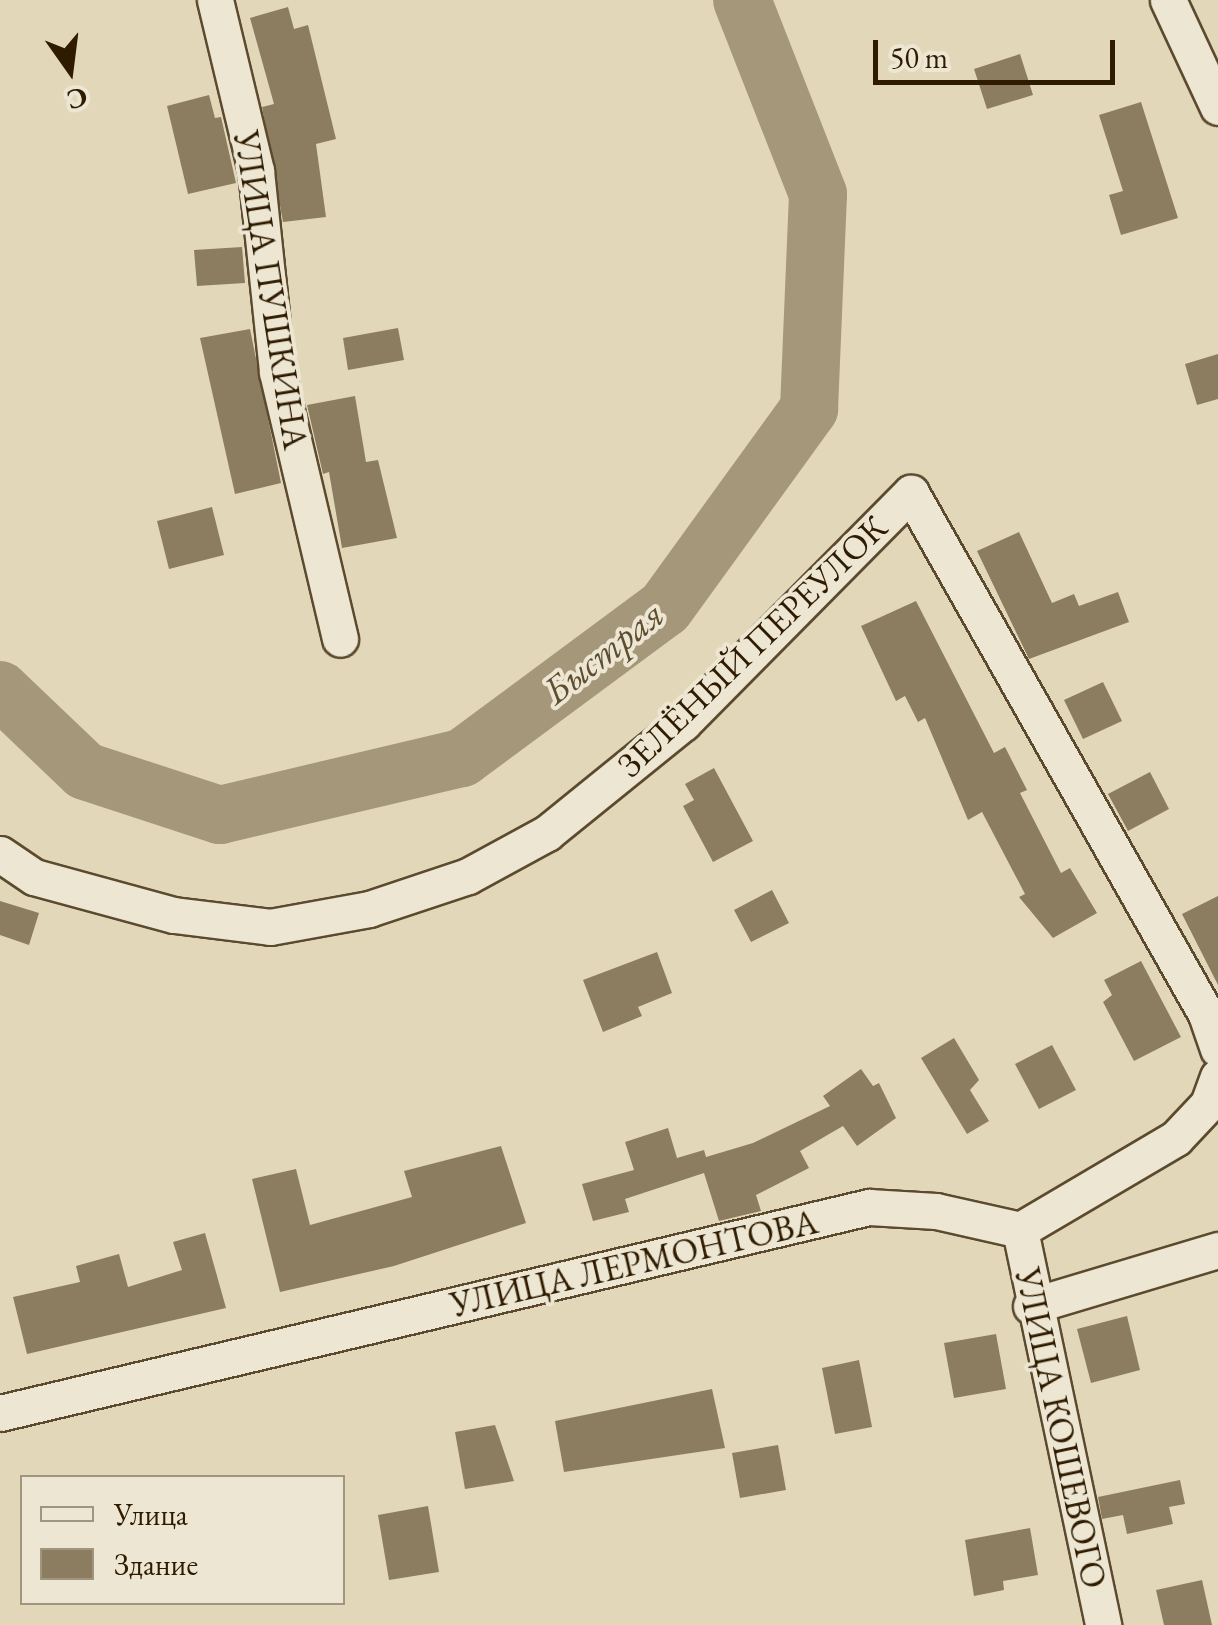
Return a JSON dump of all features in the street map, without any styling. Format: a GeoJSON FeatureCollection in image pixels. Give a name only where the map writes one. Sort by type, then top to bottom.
{"type":"FeatureCollection","features":[{"type":"Feature","properties":{"kind":"street","name":"УЛИЦА ПУШКИНА"},"geometry":{"type":"LineString","coordinates":[[215,0],[256,172],[277,372],[340,638]]}},
{"type":"Feature","properties":{"kind":"street"},"geometry":{"type":"LineString","coordinates":[[1168,0],[1218,107]]}},
{"type":"Feature","properties":{"kind":"street","name":"ЗЕЛЁНЫЙ ПЕРЕУЛОК"},"geometry":{"type":"LineString","coordinates":[[0,854],[34,877],[174,914],[270,927],[370,909],[468,876],[547,833],[683,723],[911,494],[1206,1014],[1218,1049]]}},
{"type":"Feature","properties":{"kind":"street"},"geometry":{"type":"LineString","coordinates":[[1020,1230],[1176,1138],[1208,1104],[1218,1077]]}},
{"type":"Feature","properties":{"kind":"street","name":"УЛИЦА ЛЕРМОНТОВА"},"geometry":{"type":"LineString","coordinates":[[0,1414],[869,1207],[936,1211],[1020,1230]]}},
{"type":"Feature","properties":{"kind":"street","name":"УЛИЦА КОШЕВОГО"},"geometry":{"type":"LineString","coordinates":[[1020,1230],[1031,1306],[1103,1625]]}},
{"type":"Feature","properties":{"kind":"street"},"geometry":{"type":"LineString","coordinates":[[1031,1306],[1218,1250]]}},
{"type":"Feature","properties":{"kind":"building"},"geometry":{"type":"Polygon","coordinates":[[[288,7],[294,29],[308,25],[336,139],[316,144],[326,217],[283,222],[262,107],[274,104],[250,18],[288,7]]]}},
{"type":"Feature","properties":{"kind":"building"},"geometry":{"type":"Polygon","coordinates":[[[1020,54],[1033,95],[987,109],[974,69],[1020,54]]]}},
{"type":"Feature","properties":{"kind":"building"},"geometry":{"type":"Polygon","coordinates":[[[209,95],[215,118],[221,117],[236,183],[188,194],[167,106],[209,95]]]}},
{"type":"Feature","properties":{"kind":"building"},"geometry":{"type":"Polygon","coordinates":[[[1141,102],[1178,218],[1121,235],[1109,195],[1123,191],[1099,115],[1141,102]]]}},
{"type":"Feature","properties":{"kind":"building"},"geometry":{"type":"Polygon","coordinates":[[[242,247],[245,283],[197,286],[194,250],[242,247]]]}},
{"type":"Feature","properties":{"kind":"building"},"geometry":{"type":"Polygon","coordinates":[[[398,328],[404,360],[348,370],[343,338],[398,328]]]}},
{"type":"Feature","properties":{"kind":"building"},"geometry":{"type":"Polygon","coordinates":[[[250,329],[281,483],[235,494],[200,338],[250,329]]]}},
{"type":"Feature","properties":{"kind":"building"},"geometry":{"type":"Polygon","coordinates":[[[1218,354],[1218,399],[1197,405],[1185,364],[1218,354]]]}},
{"type":"Feature","properties":{"kind":"building"},"geometry":{"type":"Polygon","coordinates":[[[355,396],[366,462],[378,460],[397,538],[342,548],[329,472],[323,474],[307,405],[355,396]]]}},
{"type":"Feature","properties":{"kind":"building"},"geometry":{"type":"Polygon","coordinates":[[[212,507],[224,555],[169,569],[157,521],[212,507]]]}},
{"type":"Feature","properties":{"kind":"building"},"geometry":{"type":"Polygon","coordinates":[[[1019,532],[1052,603],[1074,594],[1079,606],[1118,592],[1129,622],[1029,659],[977,551],[1019,532]]]}},
{"type":"Feature","properties":{"kind":"building"},"geometry":{"type":"Polygon","coordinates":[[[916,601],[994,753],[1005,747],[1027,790],[1020,793],[1061,873],[1070,868],[1097,913],[1053,938],[1019,897],[1025,894],[982,812],[968,820],[925,718],[918,722],[905,696],[896,701],[861,626],[916,601]]]}},
{"type":"Feature","properties":{"kind":"building"},"geometry":{"type":"Polygon","coordinates":[[[1103,682],[1122,721],[1083,739],[1064,700],[1103,682]]]}},
{"type":"Feature","properties":{"kind":"building"},"geometry":{"type":"Polygon","coordinates":[[[714,768],[753,841],[713,862],[683,806],[694,800],[685,784],[714,768]]]}},
{"type":"Feature","properties":{"kind":"building"},"geometry":{"type":"Polygon","coordinates":[[[1150,772],[1169,809],[1128,831],[1108,794],[1150,772]]]}},
{"type":"Feature","properties":{"kind":"building"},"geometry":{"type":"Polygon","coordinates":[[[772,890],[789,923],[751,942],[734,910],[772,890]]]}},
{"type":"Feature","properties":{"kind":"building"},"geometry":{"type":"Polygon","coordinates":[[[1218,896],[1218,985],[1182,914],[1218,896]]]}},
{"type":"Feature","properties":{"kind":"building"},"geometry":{"type":"Polygon","coordinates":[[[0,901],[39,913],[29,945],[0,935],[0,901]]]}},
{"type":"Feature","properties":{"kind":"building"},"geometry":{"type":"Polygon","coordinates":[[[657,952],[672,993],[638,1007],[642,1016],[603,1032],[583,980],[657,952]]]}},
{"type":"Feature","properties":{"kind":"building"},"geometry":{"type":"Polygon","coordinates":[[[1141,961],[1181,1037],[1134,1061],[1103,1002],[1112,995],[1104,980],[1141,961]]]}},
{"type":"Feature","properties":{"kind":"building"},"geometry":{"type":"Polygon","coordinates":[[[954,1038],[979,1080],[970,1090],[989,1121],[967,1134],[921,1058],[954,1038]]]}},
{"type":"Feature","properties":{"kind":"building"},"geometry":{"type":"Polygon","coordinates":[[[1052,1045],[1076,1090],[1039,1109],[1015,1064],[1052,1045]]]}},
{"type":"Feature","properties":{"kind":"building"},"geometry":{"type":"Polygon","coordinates":[[[861,1069],[873,1086],[879,1083],[896,1118],[857,1146],[843,1126],[800,1151],[809,1168],[756,1195],[761,1211],[719,1221],[704,1173],[625,1199],[629,1212],[593,1221],[582,1184],[634,1170],[625,1142],[668,1128],[677,1158],[704,1150],[706,1157],[753,1143],[830,1106],[823,1096],[861,1069]]]}},
{"type":"Feature","properties":{"kind":"building"},"geometry":{"type":"Polygon","coordinates":[[[501,1146],[526,1223],[394,1266],[280,1292],[252,1179],[296,1169],[310,1225],[412,1197],[404,1171],[501,1146]]]}},
{"type":"Feature","properties":{"kind":"building"},"geometry":{"type":"Polygon","coordinates":[[[205,1233],[226,1308],[27,1354],[13,1297],[80,1282],[76,1266],[119,1254],[128,1287],[182,1270],[173,1242],[205,1233]]]}},
{"type":"Feature","properties":{"kind":"building"},"geometry":{"type":"Polygon","coordinates":[[[1127,1316],[1140,1370],[1091,1383],[1077,1329],[1127,1316]]]}},
{"type":"Feature","properties":{"kind":"building"},"geometry":{"type":"Polygon","coordinates":[[[996,1334],[1006,1389],[954,1398],[944,1343],[996,1334]]]}},
{"type":"Feature","properties":{"kind":"building"},"geometry":{"type":"Polygon","coordinates":[[[859,1360],[872,1427],[835,1434],[822,1368],[859,1360]]]}},
{"type":"Feature","properties":{"kind":"building"},"geometry":{"type":"Polygon","coordinates":[[[712,1389],[725,1448],[564,1472],[555,1421],[712,1389]]]}},
{"type":"Feature","properties":{"kind":"building"},"geometry":{"type":"Polygon","coordinates":[[[495,1425],[514,1481],[465,1489],[455,1432],[495,1425]]]}},
{"type":"Feature","properties":{"kind":"building"},"geometry":{"type":"Polygon","coordinates":[[[778,1445],[786,1490],[740,1498],[732,1453],[778,1445]]]}},
{"type":"Feature","properties":{"kind":"building"},"geometry":{"type":"Polygon","coordinates":[[[1180,1480],[1185,1504],[1169,1507],[1173,1524],[1127,1534],[1123,1515],[1102,1519],[1098,1497],[1180,1480]]]}},
{"type":"Feature","properties":{"kind":"building"},"geometry":{"type":"Polygon","coordinates":[[[428,1506],[439,1572],[389,1580],[378,1515],[428,1506]]]}},
{"type":"Feature","properties":{"kind":"building"},"geometry":{"type":"Polygon","coordinates":[[[1030,1528],[1038,1575],[1003,1581],[1004,1590],[974,1596],[965,1540],[1030,1528]]]}},
{"type":"Feature","properties":{"kind":"building"},"geometry":{"type":"Polygon","coordinates":[[[1202,1580],[1212,1625],[1164,1625],[1156,1590],[1202,1580]]]}},
{"type":"Feature","properties":{"kind":"waterway","name":"Быстрая"},"geometry":{"type":"LineString","coordinates":[[0,690],[85,771],[220,815],[462,758],[665,608],[809,409],[818,194],[742,0]]}}]}
